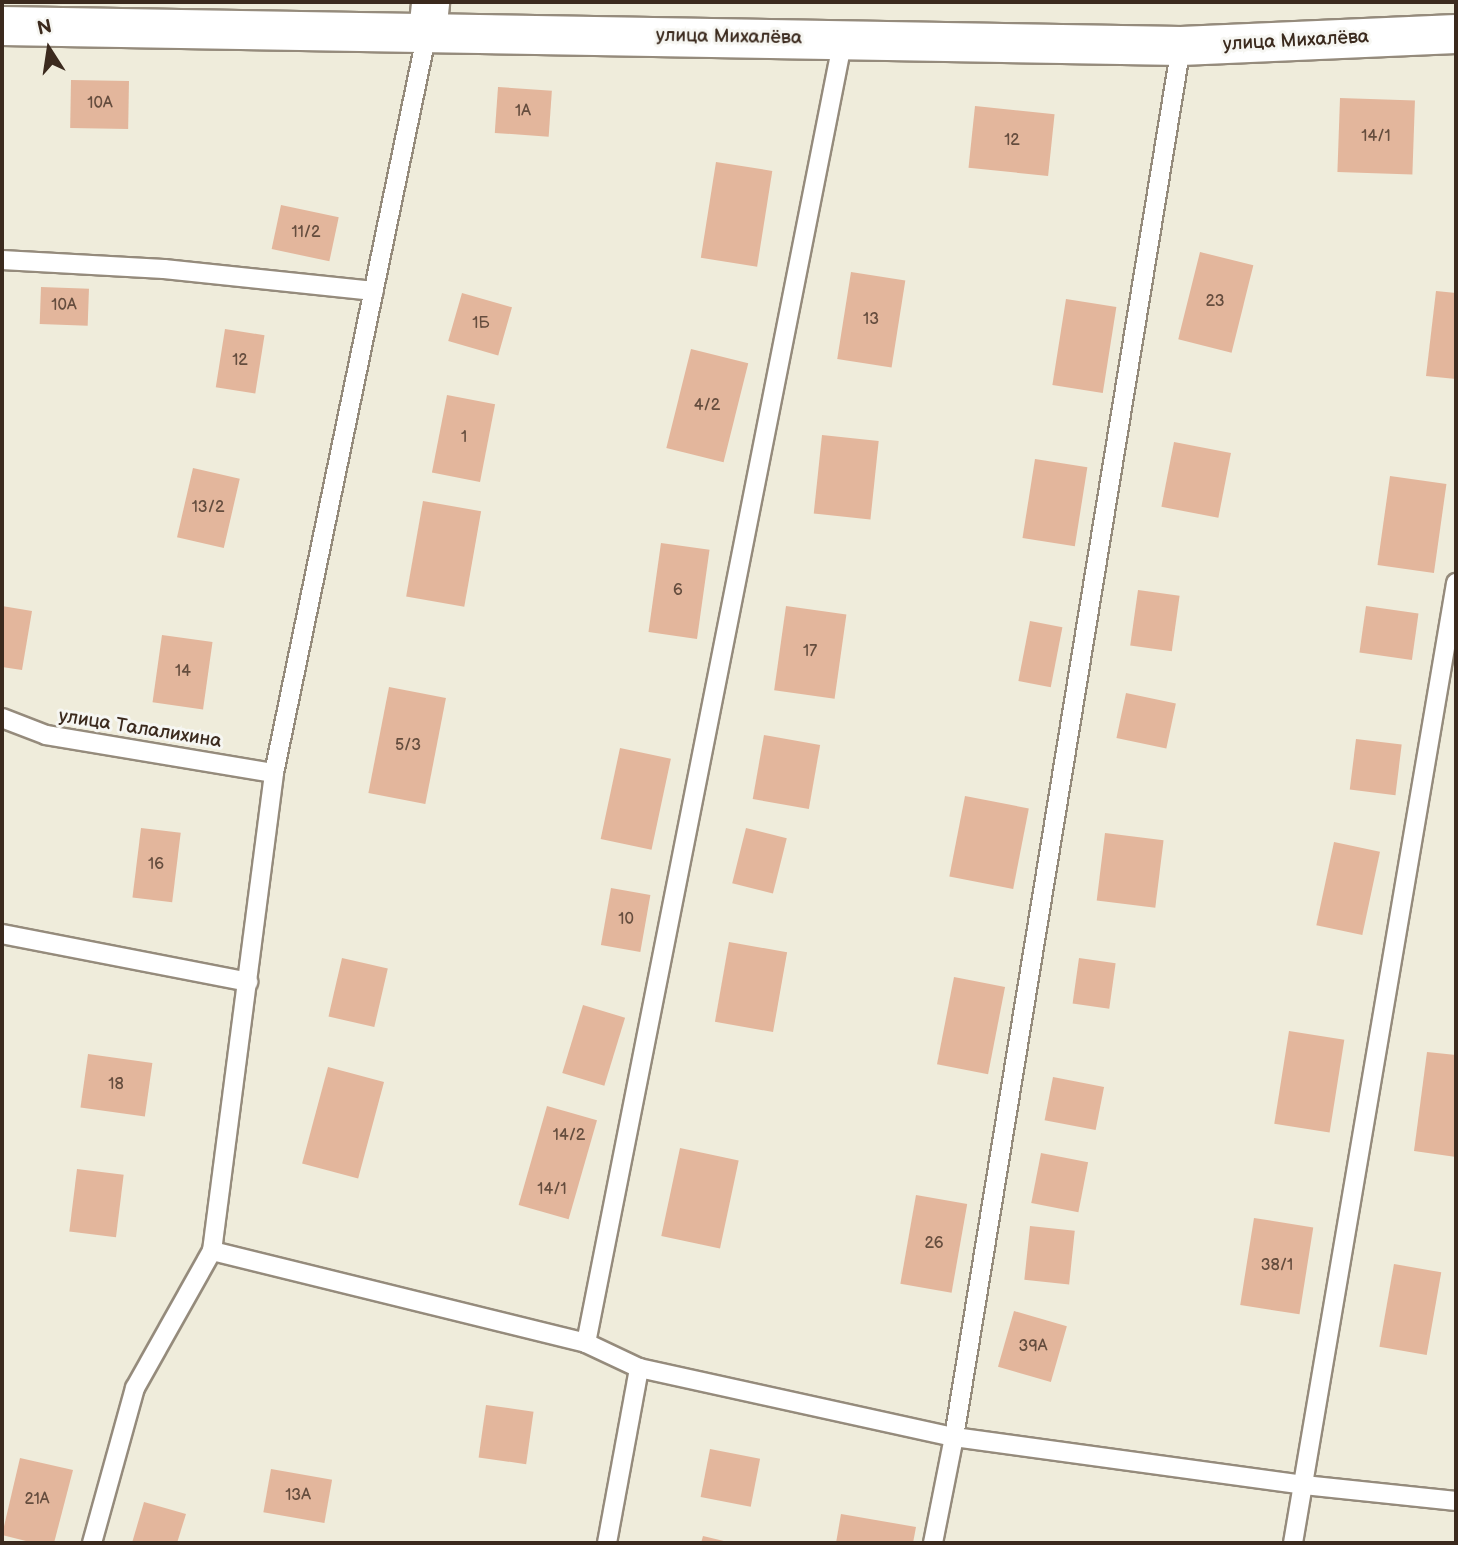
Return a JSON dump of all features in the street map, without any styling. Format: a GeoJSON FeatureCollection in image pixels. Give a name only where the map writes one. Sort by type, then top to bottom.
{"type":"FeatureCollection","features":[{"type":"Feature","properties":{"kind":"street","name":"улица Михалёва"},"geometry":{"type":"LineString","coordinates":[[2,26],[428,17],[843,39],[1181,46],[1456,34]]}},
{"type":"Feature","properties":{"kind":"lane"},"geometry":{"type":"LineString","coordinates":[[92,1543],[135,1388],[212,1251],[274,773],[428,17]]}},
{"type":"Feature","properties":{"kind":"lane"},"geometry":{"type":"LineString","coordinates":[[586,1343],[843,39]]}},
{"type":"Feature","properties":{"kind":"lane"},"geometry":{"type":"LineString","coordinates":[[933,1543],[954,1437],[1181,46]]}},
{"type":"Feature","properties":{"kind":"lane"},"geometry":{"type":"LineString","coordinates":[[2,260],[164,269],[373,291]]}},
{"type":"Feature","properties":{"kind":"lane"},"geometry":{"type":"LineString","coordinates":[[1293,1543],[1456,583]]}},
{"type":"Feature","properties":{"kind":"lane","name":"улица Талалихина"},"geometry":{"type":"LineString","coordinates":[[2,718],[46,735],[274,773]]}},
{"type":"Feature","properties":{"kind":"lane"},"geometry":{"type":"LineString","coordinates":[[2,934],[248,982]]}},
{"type":"Feature","properties":{"kind":"lane"},"geometry":{"type":"LineString","coordinates":[[212,1251],[586,1343],[639,1368],[954,1437],[1304,1485],[1456,1501]]}},
{"type":"Feature","properties":{"kind":"lane"},"geometry":{"type":"LineString","coordinates":[[607,1543],[639,1368]]}},
{"type":"Feature","properties":{"kind":"building"},"geometry":{"type":"Polygon","coordinates":[[[71,80],[129,81],[128,129],[70,128],[71,80]]]}},
{"type":"Feature","properties":{"kind":"building"},"geometry":{"type":"Polygon","coordinates":[[[498,87],[552,91],[549,137],[495,133],[498,87]]]}},
{"type":"Feature","properties":{"kind":"building"},"geometry":{"type":"Polygon","coordinates":[[[1340,98],[1415,101],[1412,175],[1337,172],[1340,98]]]}},
{"type":"Feature","properties":{"kind":"building"},"geometry":{"type":"Polygon","coordinates":[[[975,106],[1055,114],[1048,176],[969,168],[975,106]]]}},
{"type":"Feature","properties":{"kind":"building"},"geometry":{"type":"Polygon","coordinates":[[[716,162],[772,171],[757,267],[701,258],[716,162]]]}},
{"type":"Feature","properties":{"kind":"building"},"geometry":{"type":"Polygon","coordinates":[[[281,205],[339,217],[329,261],[272,249],[281,205]]]}},
{"type":"Feature","properties":{"kind":"building"},"geometry":{"type":"Polygon","coordinates":[[[1200,252],[1253,265],[1232,353],[1178,339],[1200,252]]]}},
{"type":"Feature","properties":{"kind":"building"},"geometry":{"type":"Polygon","coordinates":[[[851,272],[905,281],[892,368],[837,359],[851,272]]]}},
{"type":"Feature","properties":{"kind":"building"},"geometry":{"type":"Polygon","coordinates":[[[41,287],[89,289],[88,326],[40,324],[41,287]]]}},
{"type":"Feature","properties":{"kind":"building"},"geometry":{"type":"Polygon","coordinates":[[[1436,291],[1456,293],[1456,379],[1426,376],[1436,291]]]}},
{"type":"Feature","properties":{"kind":"building"},"geometry":{"type":"Polygon","coordinates":[[[462,293],[512,307],[498,355],[448,341],[462,293]]]}},
{"type":"Feature","properties":{"kind":"building"},"geometry":{"type":"Polygon","coordinates":[[[1066,299],[1116,307],[1103,393],[1052,385],[1066,299]]]}},
{"type":"Feature","properties":{"kind":"building"},"geometry":{"type":"Polygon","coordinates":[[[225,329],[265,335],[255,394],[216,387],[225,329]]]}},
{"type":"Feature","properties":{"kind":"building"},"geometry":{"type":"Polygon","coordinates":[[[691,349],[748,363],[724,462],[666,448],[691,349]]]}},
{"type":"Feature","properties":{"kind":"building"},"geometry":{"type":"Polygon","coordinates":[[[447,395],[495,404],[480,482],[432,473],[447,395]]]}},
{"type":"Feature","properties":{"kind":"building"},"geometry":{"type":"Polygon","coordinates":[[[822,435],[879,441],[870,520],[814,514],[822,435]]]}},
{"type":"Feature","properties":{"kind":"building"},"geometry":{"type":"Polygon","coordinates":[[[1174,442],[1231,453],[1218,518],[1161,507],[1174,442]]]}},
{"type":"Feature","properties":{"kind":"building"},"geometry":{"type":"Polygon","coordinates":[[[1035,459],[1087,467],[1075,546],[1022,538],[1035,459]]]}},
{"type":"Feature","properties":{"kind":"building"},"geometry":{"type":"Polygon","coordinates":[[[193,468],[240,479],[224,548],[177,537],[193,468]]]}},
{"type":"Feature","properties":{"kind":"building"},"geometry":{"type":"Polygon","coordinates":[[[1390,476],[1446,484],[1434,573],[1377,565],[1390,476]]]}},
{"type":"Feature","properties":{"kind":"building"},"geometry":{"type":"Polygon","coordinates":[[[423,501],[481,511],[464,607],[406,597],[423,501]]]}},
{"type":"Feature","properties":{"kind":"building"},"geometry":{"type":"Polygon","coordinates":[[[661,543],[710,550],[697,639],[648,632],[661,543]]]}},
{"type":"Feature","properties":{"kind":"building"},"geometry":{"type":"Polygon","coordinates":[[[1138,590],[1180,596],[1172,651],[1130,645],[1138,590]]]}},
{"type":"Feature","properties":{"kind":"building"},"geometry":{"type":"Polygon","coordinates":[[[2,606],[32,611],[22,670],[2,667],[2,606]]]}},
{"type":"Feature","properties":{"kind":"building"},"geometry":{"type":"Polygon","coordinates":[[[786,606],[846,614],[835,699],[774,690],[786,606]]]}},
{"type":"Feature","properties":{"kind":"building"},"geometry":{"type":"Polygon","coordinates":[[[1366,606],[1418,613],[1412,660],[1359,653],[1366,606]]]}},
{"type":"Feature","properties":{"kind":"building"},"geometry":{"type":"Polygon","coordinates":[[[1030,621],[1062,627],[1051,687],[1018,681],[1030,621]]]}},
{"type":"Feature","properties":{"kind":"building"},"geometry":{"type":"Polygon","coordinates":[[[162,635],[213,642],[203,709],[153,702],[162,635]]]}},
{"type":"Feature","properties":{"kind":"building"},"geometry":{"type":"Polygon","coordinates":[[[389,687],[446,698],[425,804],[368,793],[389,687]]]}},
{"type":"Feature","properties":{"kind":"building"},"geometry":{"type":"Polygon","coordinates":[[[1126,693],[1176,704],[1166,749],[1116,738],[1126,693]]]}},
{"type":"Feature","properties":{"kind":"building"},"geometry":{"type":"Polygon","coordinates":[[[764,735],[820,745],[809,809],[753,799],[764,735]]]}},
{"type":"Feature","properties":{"kind":"building"},"geometry":{"type":"Polygon","coordinates":[[[1356,739],[1402,745],[1395,795],[1350,790],[1356,739]]]}},
{"type":"Feature","properties":{"kind":"building"},"geometry":{"type":"Polygon","coordinates":[[[620,748],[671,759],[652,850],[601,839],[620,748]]]}},
{"type":"Feature","properties":{"kind":"building"},"geometry":{"type":"Polygon","coordinates":[[[965,796],[1029,808],[1013,889],[949,876],[965,796]]]}},
{"type":"Feature","properties":{"kind":"building"},"geometry":{"type":"Polygon","coordinates":[[[141,828],[181,833],[172,902],[132,897],[141,828]]]}},
{"type":"Feature","properties":{"kind":"building"},"geometry":{"type":"Polygon","coordinates":[[[746,828],[787,838],[773,893],[732,883],[746,828]]]}},
{"type":"Feature","properties":{"kind":"building"},"geometry":{"type":"Polygon","coordinates":[[[1105,833],[1164,840],[1155,908],[1097,900],[1105,833]]]}},
{"type":"Feature","properties":{"kind":"building"},"geometry":{"type":"Polygon","coordinates":[[[1334,842],[1380,852],[1362,935],[1316,925],[1334,842]]]}},
{"type":"Feature","properties":{"kind":"building"},"geometry":{"type":"Polygon","coordinates":[[[611,888],[650,895],[640,952],[601,945],[611,888]]]}},
{"type":"Feature","properties":{"kind":"building"},"geometry":{"type":"Polygon","coordinates":[[[729,942],[787,952],[773,1032],[715,1022],[729,942]]]}},
{"type":"Feature","properties":{"kind":"building"},"geometry":{"type":"Polygon","coordinates":[[[342,958],[388,969],[374,1027],[329,1016],[342,958]]]}},
{"type":"Feature","properties":{"kind":"building"},"geometry":{"type":"Polygon","coordinates":[[[1079,958],[1116,963],[1109,1009],[1073,1004],[1079,958]]]}},
{"type":"Feature","properties":{"kind":"building"},"geometry":{"type":"Polygon","coordinates":[[[954,977],[1005,987],[988,1074],[937,1064],[954,977]]]}},
{"type":"Feature","properties":{"kind":"building"},"geometry":{"type":"Polygon","coordinates":[[[583,1005],[625,1018],[604,1086],[562,1073],[583,1005]]]}},
{"type":"Feature","properties":{"kind":"building"},"geometry":{"type":"Polygon","coordinates":[[[1289,1031],[1344,1040],[1330,1133],[1274,1124],[1289,1031]]]}},
{"type":"Feature","properties":{"kind":"building"},"geometry":{"type":"Polygon","coordinates":[[[1427,1052],[1456,1055],[1456,1157],[1414,1151],[1427,1052]]]}},
{"type":"Feature","properties":{"kind":"building"},"geometry":{"type":"Polygon","coordinates":[[[88,1054],[152,1063],[145,1117],[80,1107],[88,1054]]]}},
{"type":"Feature","properties":{"kind":"building"},"geometry":{"type":"Polygon","coordinates":[[[328,1067],[384,1082],[358,1179],[302,1164],[328,1067]]]}},
{"type":"Feature","properties":{"kind":"building"},"geometry":{"type":"Polygon","coordinates":[[[1053,1077],[1104,1087],[1096,1130],[1045,1120],[1053,1077]]]}},
{"type":"Feature","properties":{"kind":"building"},"geometry":{"type":"Polygon","coordinates":[[[547,1106],[597,1120],[569,1219],[519,1205],[547,1106]]]}},
{"type":"Feature","properties":{"kind":"building"},"geometry":{"type":"Polygon","coordinates":[[[680,1148],[739,1160],[720,1249],[661,1236],[680,1148]]]}},
{"type":"Feature","properties":{"kind":"building"},"geometry":{"type":"Polygon","coordinates":[[[1041,1153],[1088,1162],[1078,1212],[1031,1203],[1041,1153]]]}},
{"type":"Feature","properties":{"kind":"building"},"geometry":{"type":"Polygon","coordinates":[[[77,1169],[124,1175],[116,1237],[69,1232],[77,1169]]]}},
{"type":"Feature","properties":{"kind":"building"},"geometry":{"type":"Polygon","coordinates":[[[916,1195],[967,1204],[952,1293],[900,1284],[916,1195]]]}},
{"type":"Feature","properties":{"kind":"building"},"geometry":{"type":"Polygon","coordinates":[[[1254,1218],[1313,1227],[1299,1314],[1240,1305],[1254,1218]]]}},
{"type":"Feature","properties":{"kind":"building"},"geometry":{"type":"Polygon","coordinates":[[[1030,1226],[1075,1231],[1069,1284],[1024,1280],[1030,1226]]]}},
{"type":"Feature","properties":{"kind":"building"},"geometry":{"type":"Polygon","coordinates":[[[1394,1264],[1441,1272],[1427,1355],[1379,1347],[1394,1264]]]}},
{"type":"Feature","properties":{"kind":"building"},"geometry":{"type":"Polygon","coordinates":[[[1014,1311],[1067,1326],[1051,1382],[998,1367],[1014,1311]]]}},
{"type":"Feature","properties":{"kind":"building"},"geometry":{"type":"Polygon","coordinates":[[[486,1405],[534,1412],[526,1464],[479,1457],[486,1405]]]}},
{"type":"Feature","properties":{"kind":"building"},"geometry":{"type":"Polygon","coordinates":[[[710,1449],[760,1459],[751,1507],[701,1497],[710,1449]]]}},
{"type":"Feature","properties":{"kind":"building"},"geometry":{"type":"Polygon","coordinates":[[[20,1458],[73,1470],[54,1543],[34,1543],[2,1535],[20,1458]]]}},
{"type":"Feature","properties":{"kind":"building"},"geometry":{"type":"Polygon","coordinates":[[[271,1469],[332,1480],[324,1523],[263,1512],[271,1469]]]}},
{"type":"Feature","properties":{"kind":"building"},"geometry":{"type":"Polygon","coordinates":[[[144,1502],[186,1514],[177,1543],[132,1543],[144,1502]]]}},
{"type":"Feature","properties":{"kind":"building"},"geometry":{"type":"Polygon","coordinates":[[[841,1514],[916,1527],[913,1543],[836,1543],[841,1514]]]}},
{"type":"Feature","properties":{"kind":"building"},"geometry":{"type":"Polygon","coordinates":[[[703,1536],[728,1542],[701,1543],[703,1536]]]}}]}
